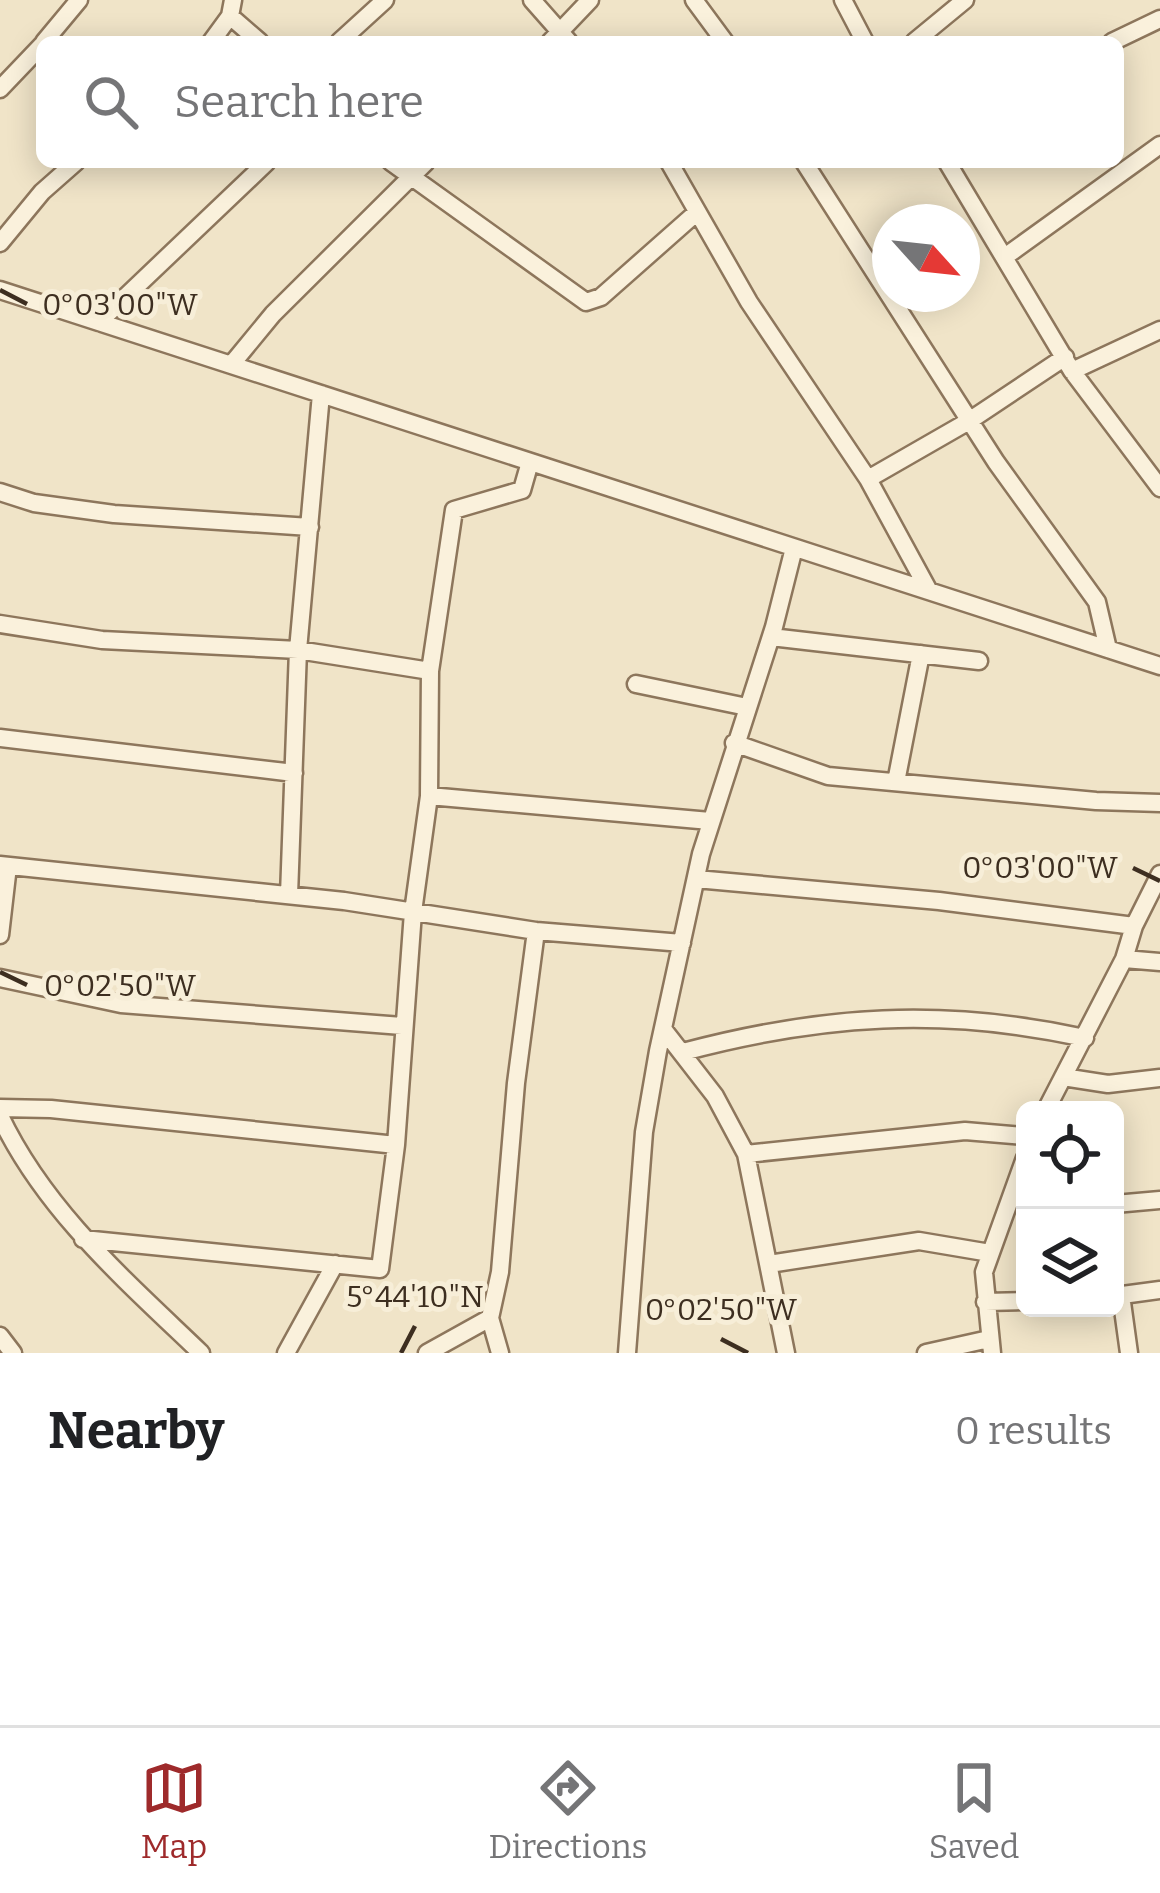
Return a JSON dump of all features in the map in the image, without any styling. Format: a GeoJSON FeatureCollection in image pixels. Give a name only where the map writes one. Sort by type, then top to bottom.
{"type":"FeatureCollection","features":[{"type":"Feature","properties":{"kind":"street"},"geometry":{"type":"LineString","coordinates":[[50,36],[79,0]]}},
{"type":"Feature","properties":{"kind":"street"},"geometry":{"type":"LineString","coordinates":[[346,36],[386,0]]}},
{"type":"Feature","properties":{"kind":"street"},"geometry":{"type":"LineString","coordinates":[[532,0],[558,36]]}},
{"type":"Feature","properties":{"kind":"street"},"geometry":{"type":"LineString","coordinates":[[562,36],[590,0]]}},
{"type":"Feature","properties":{"kind":"street"},"geometry":{"type":"LineString","coordinates":[[694,0],[721,36]]}},
{"type":"Feature","properties":{"kind":"street"},"geometry":{"type":"LineString","coordinates":[[843,0],[862,36]]}},
{"type":"Feature","properties":{"kind":"street"},"geometry":{"type":"LineString","coordinates":[[921,36],[965,0]]}},
{"type":"Feature","properties":{"kind":"street"},"geometry":{"type":"LineString","coordinates":[[215,36],[231,8],[255,36]]}},
{"type":"Feature","properties":{"kind":"street"},"geometry":{"type":"LineString","coordinates":[[1124,36],[1160,19]]}},
{"type":"Feature","properties":{"kind":"street"},"geometry":{"type":"LineString","coordinates":[[0,89],[36,51]]}},
{"type":"Feature","properties":{"kind":"street"},"geometry":{"type":"LineString","coordinates":[[1006,256],[1160,145]]}},
{"type":"Feature","properties":{"kind":"street"},"geometry":{"type":"LineString","coordinates":[[0,243],[42,192],[69,168]]}},
{"type":"Feature","properties":{"kind":"street"},"geometry":{"type":"LineString","coordinates":[[99,322],[262,168]]}},
{"type":"Feature","properties":{"kind":"street"},"geometry":{"type":"LineString","coordinates":[[399,168],[586,302],[601,297],[696,213]]}},
{"type":"Feature","properties":{"kind":"street"},"geometry":{"type":"LineString","coordinates":[[231,365],[273,314],[420,168]]}},
{"type":"Feature","properties":{"kind":"street"},"geometry":{"type":"LineString","coordinates":[[672,168],[749,302],[868,479],[928,591]]}},
{"type":"Feature","properties":{"kind":"street"},"geometry":{"type":"LineString","coordinates":[[808,168],[969,421],[1097,602],[1108,649]]}},
{"type":"Feature","properties":{"kind":"street"},"geometry":{"type":"LineString","coordinates":[[951,168],[1068,364],[1160,488]]}},
{"type":"Feature","properties":{"kind":"street"},"geometry":{"type":"LineString","coordinates":[[0,290],[1160,666]]}},
{"type":"Feature","properties":{"kind":"street"},"geometry":{"type":"LineString","coordinates":[[868,479],[1068,364],[1160,330]]}},
{"type":"Feature","properties":{"kind":"street"},"geometry":{"type":"LineString","coordinates":[[289,895],[298,650],[321,394]]}},
{"type":"Feature","properties":{"kind":"street"},"geometry":{"type":"LineString","coordinates":[[83,1239],[380,1269],[396,1144],[412,912],[429,796],[430,671],[454,510],[522,490],[530,462]]}},
{"type":"Feature","properties":{"kind":"street"},"geometry":{"type":"LineString","coordinates":[[0,492],[34,503],[114,514],[310,527]]}},
{"type":"Feature","properties":{"kind":"street"},"geometry":{"type":"LineString","coordinates":[[626,1353],[644,1132],[663,1029],[710,821],[771,638],[794,548]]}},
{"type":"Feature","properties":{"kind":"street"},"geometry":{"type":"LineString","coordinates":[[0,624],[102,640],[298,650],[430,671]]}},
{"type":"Feature","properties":{"kind":"street"},"geometry":{"type":"LineString","coordinates":[[771,638],[979,661]]}},
{"type":"Feature","properties":{"kind":"street"},"geometry":{"type":"LineString","coordinates":[[896,782],[921,654]]}},
{"type":"Feature","properties":{"kind":"street"},"geometry":{"type":"LineString","coordinates":[[636,684],[747,707]]}},
{"type":"Feature","properties":{"kind":"street"},"geometry":{"type":"LineString","coordinates":[[0,738],[294,772]]}},
{"type":"Feature","properties":{"kind":"street"},"geometry":{"type":"LineString","coordinates":[[734,743],[828,776],[1160,803]]}},
{"type":"Feature","properties":{"kind":"street"},"geometry":{"type":"LineString","coordinates":[[429,796],[710,821]]}},
{"type":"Feature","properties":{"kind":"street"},"geometry":{"type":"LineString","coordinates":[[0,935],[4,866],[289,895],[536,931],[682,943]]}},
{"type":"Feature","properties":{"kind":"street"},"geometry":{"type":"LineString","coordinates":[[1051,1101],[1124,959],[1134,926],[1160,874]]}},
{"type":"Feature","properties":{"kind":"street"},"geometry":{"type":"LineString","coordinates":[[696,879],[939,901],[1134,926]]}},
{"type":"Feature","properties":{"kind":"street"},"geometry":{"type":"LineString","coordinates":[[500,1353],[490,1318],[500,1272],[516,1083],[536,931]]}},
{"type":"Feature","properties":{"kind":"street"},"geometry":{"type":"LineString","coordinates":[[1124,959],[1160,962]]}},
{"type":"Feature","properties":{"kind":"street"},"geometry":{"type":"LineString","coordinates":[[0,978],[121,1004],[402,1026]]}},
{"type":"Feature","properties":{"kind":"street"},"geometry":{"type":"LineString","coordinates":[[683,1052],[840,1019],[934,1018],[1026,1025],[1085,1038]]}},
{"type":"Feature","properties":{"kind":"street"},"geometry":{"type":"LineString","coordinates":[[663,1029],[715,1096],[746,1154],[786,1353]]}},
{"type":"Feature","properties":{"kind":"street"},"geometry":{"type":"LineString","coordinates":[[1063,1077],[1108,1084],[1160,1078]]}},
{"type":"Feature","properties":{"kind":"street"},"geometry":{"type":"LineString","coordinates":[[201,1353],[83,1239],[20,1156],[0,1112],[51,1109],[396,1144]]}},
{"type":"Feature","properties":{"kind":"street"},"geometry":{"type":"LineString","coordinates":[[746,1154],[965,1131],[1016,1135]]}},
{"type":"Feature","properties":{"kind":"street"},"geometry":{"type":"LineString","coordinates":[[1124,1203],[1160,1200]]}},
{"type":"Feature","properties":{"kind":"street"},"geometry":{"type":"LineString","coordinates":[[926,1353],[991,1346],[984,1272],[1016,1207]]}},
{"type":"Feature","properties":{"kind":"street"},"geometry":{"type":"LineString","coordinates":[[769,1264],[920,1240],[990,1253]]}},
{"type":"Feature","properties":{"kind":"street"},"geometry":{"type":"LineString","coordinates":[[286,1353],[334,1264]]}},
{"type":"Feature","properties":{"kind":"street"},"geometry":{"type":"LineString","coordinates":[[1124,1295],[1160,1290]]}},
{"type":"Feature","properties":{"kind":"street"},"geometry":{"type":"LineString","coordinates":[[985,1302],[1016,1301]]}},
{"type":"Feature","properties":{"kind":"street"},"geometry":{"type":"LineString","coordinates":[[1122,1317],[1129,1353]]}},
{"type":"Feature","properties":{"kind":"street"},"geometry":{"type":"LineString","coordinates":[[427,1353],[490,1318]]}},
{"type":"Feature","properties":{"kind":"street"},"geometry":{"type":"LineString","coordinates":[[0,1336],[13,1353]]}}]}
